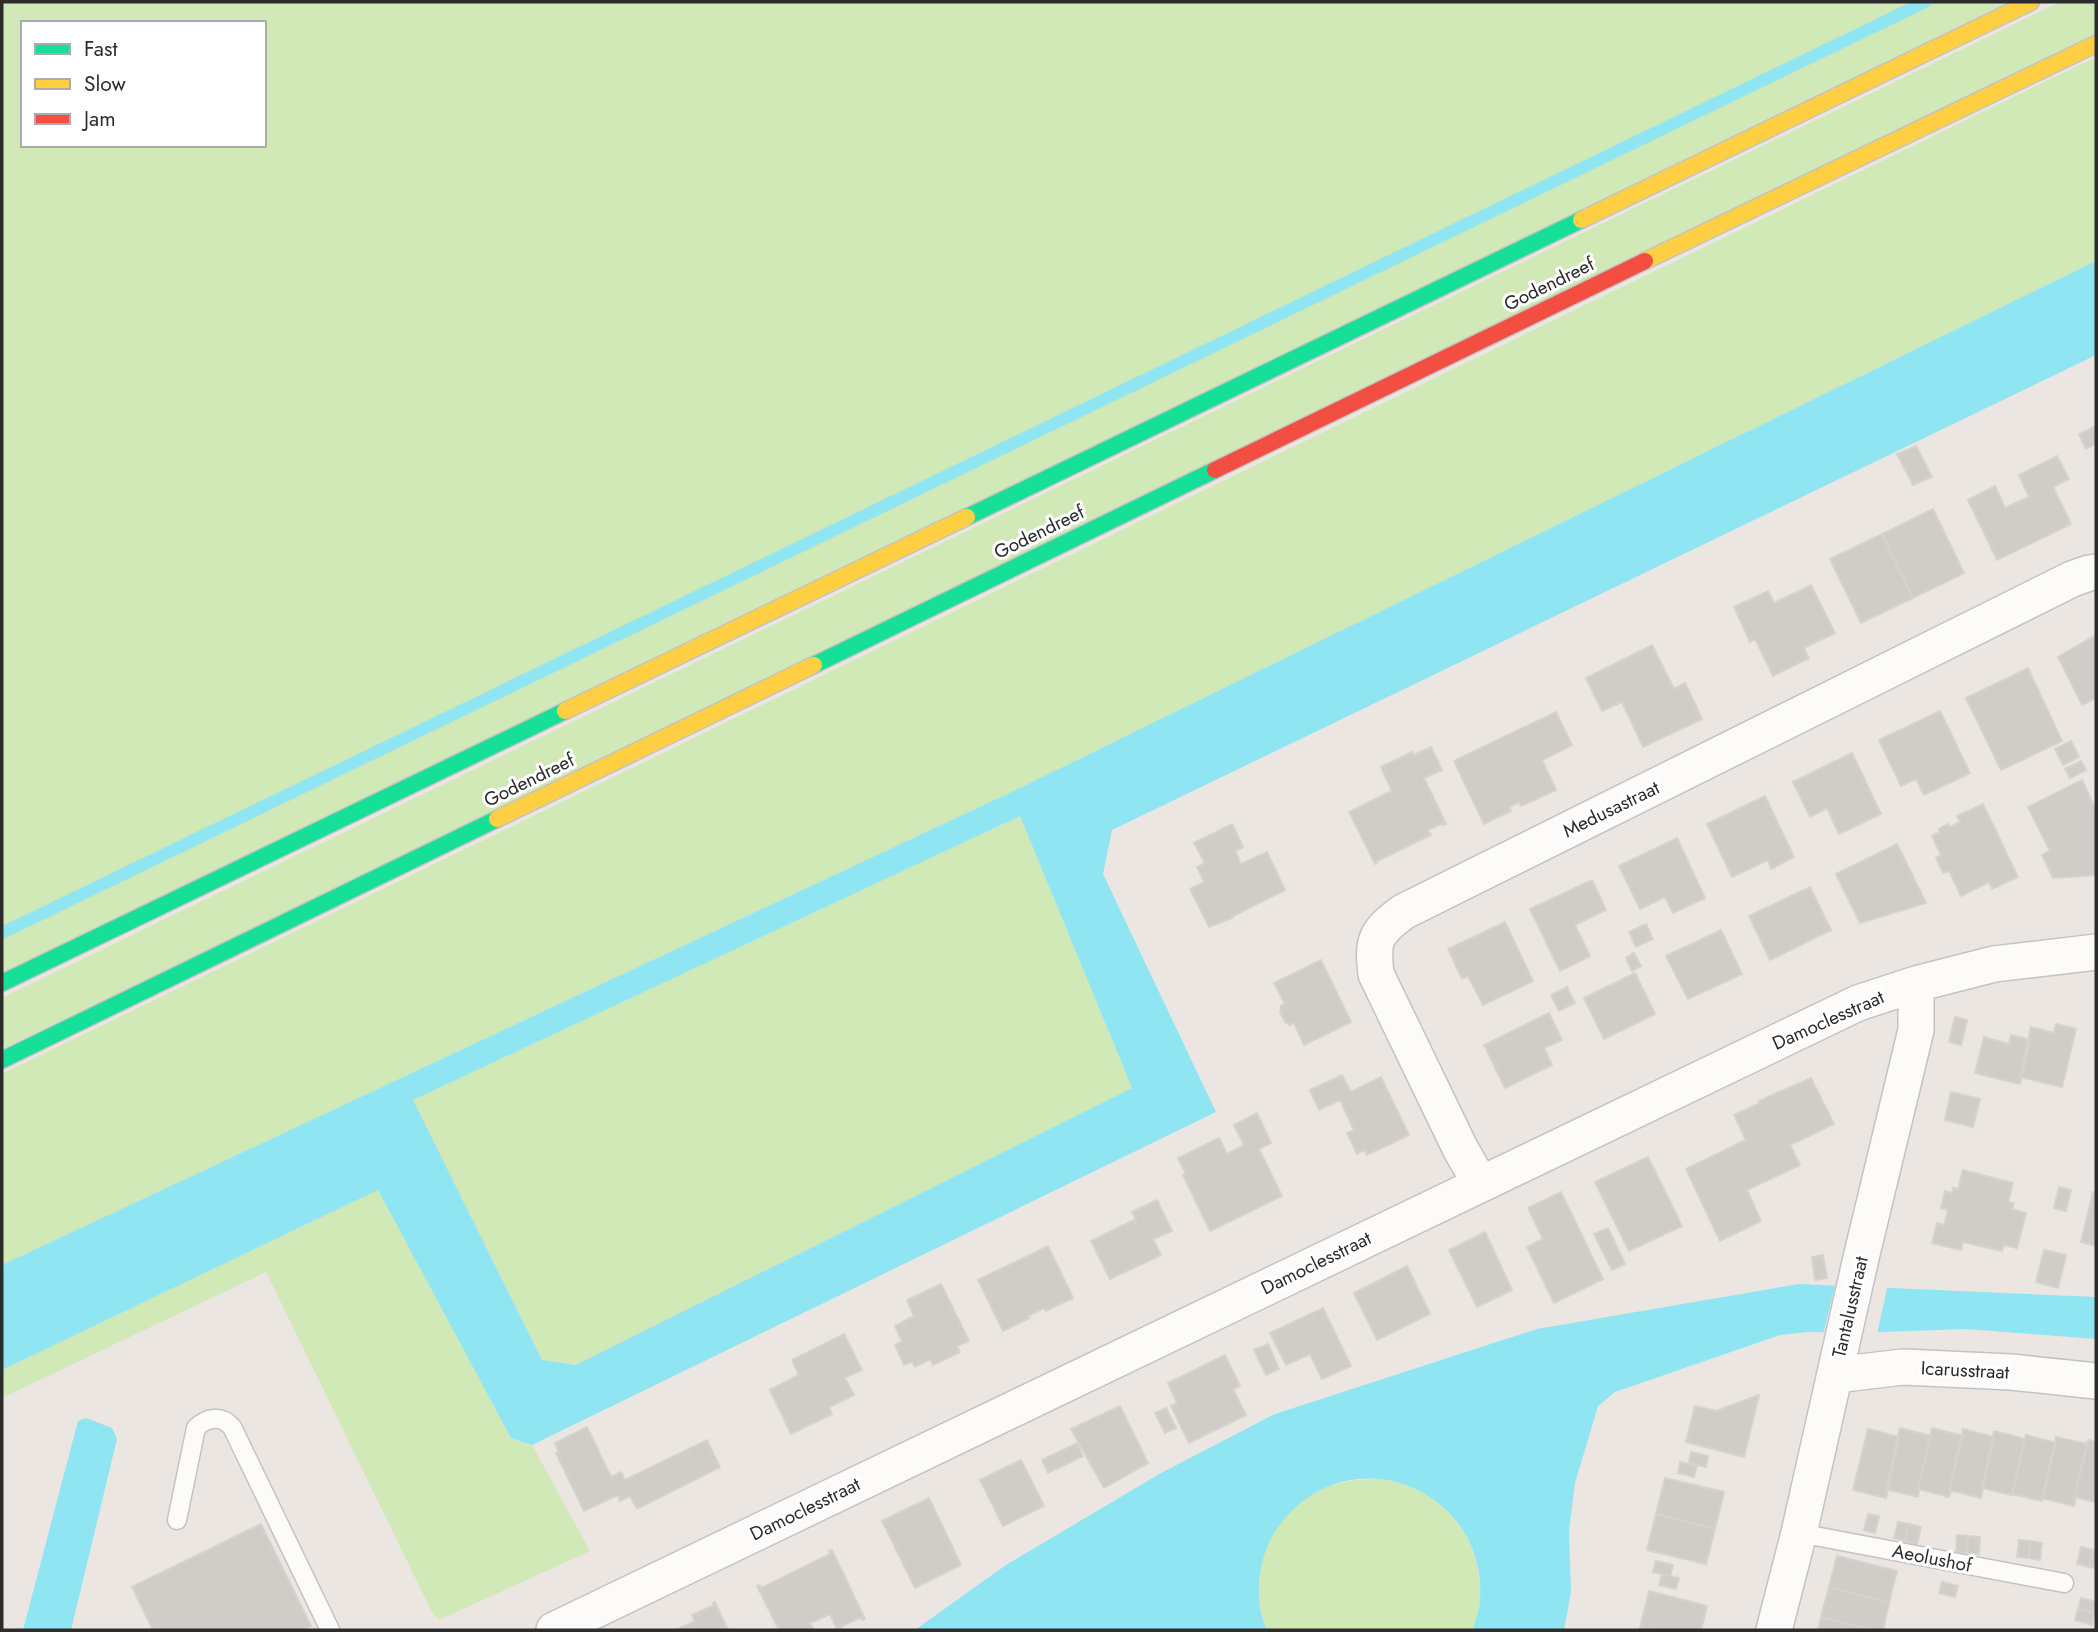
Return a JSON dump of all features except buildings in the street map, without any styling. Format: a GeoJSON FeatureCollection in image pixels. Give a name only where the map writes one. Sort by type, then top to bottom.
{"type":"FeatureCollection","features":[{"type":"Feature","properties":{"kind":"main road"},"geometry":{"type":"LineString","coordinates":[[2,983],[2031,2]]}},
{"type":"Feature","properties":{"kind":"main road","name":"Godendreef"},"geometry":{"type":"LineString","coordinates":[[2,1060],[2096,44]]}},
{"type":"Feature","properties":{"kind":"street","name":"Medusastraat"},"geometry":{"type":"LineString","coordinates":[[1480,1183],[1460,1148],[1376,974],[1374,951],[1383,927],[1403,912],[1465,881],[2072,579],[2096,572]]}},
{"type":"Feature","properties":{"kind":"street","name":"Damoclesstraat"},"geometry":{"type":"LineString","coordinates":[[554,1630],[1858,1003],[1916,984],[1994,964],[2096,952]]}},
{"type":"Feature","properties":{"kind":"street","name":"Tantalusstraat"},"geometry":{"type":"LineString","coordinates":[[1774,1630],[1800,1532],[1861,1258],[1916,1030],[1916,984]]}},
{"type":"Feature","properties":{"kind":"street","name":"Icarusstraat"},"geometry":{"type":"LineString","coordinates":[[1835,1375],[1903,1367],[2011,1372],[2096,1381]]}},
{"type":"Feature","properties":{"kind":"lane"},"geometry":{"type":"LineString","coordinates":[[177,1520],[196,1427],[207,1419],[221,1419],[232,1427],[330,1630]]}},
{"type":"Feature","properties":{"kind":"lane","name":"Aeolushof"},"geometry":{"type":"LineString","coordinates":[[1800,1532],[2064,1583]]}},
{"type":"Feature","properties":{"kind":"green space"},"geometry":{"type":"Polygon","coordinates":[[[2,2],[2010,2],[2,976],[2,2]]]}},
{"type":"Feature","properties":{"kind":"green space"},"geometry":{"type":"Polygon","coordinates":[[[2060,2],[2096,2],[2096,35],[2,1049],[2,998],[2060,2]]]}},
{"type":"Feature","properties":{"kind":"green space"},"geometry":{"type":"Polygon","coordinates":[[[2096,57],[2096,261],[1020,788],[2,1265],[2,1074],[2096,57]]]}},
{"type":"Feature","properties":{"kind":"green space"},"geometry":{"type":"Polygon","coordinates":[[[1020,816],[1132,1088],[576,1365],[542,1360],[413,1100],[1020,816]]]}},
{"type":"Feature","properties":{"kind":"green space"},"geometry":{"type":"Polygon","coordinates":[[[378,1190],[511,1438],[532,1445],[590,1551],[439,1620],[432,1612],[266,1272],[2,1398],[2,1370],[378,1190]]]}},
{"type":"Feature","properties":{"kind":"green space"},"geometry":{"type":"Polygon","coordinates":[[[1379,1478],[1412,1486],[1431,1497],[1455,1520],[1464,1534],[1472,1549],[1480,1581],[1479,1607],[1473,1630],[1267,1630],[1261,1611],[1260,1573],[1264,1554],[1283,1520],[1296,1506],[1320,1490],[1345,1482],[1379,1478]]]}},
{"type":"Feature","properties":{"kind":"water"},"geometry":{"type":"Polygon","coordinates":[[[2096,261],[2096,355],[1112,830],[1103,874],[1216,1112],[532,1445],[511,1438],[378,1190],[2,1370],[2,1265],[1020,788],[2096,261]],[[1020,816],[413,1100],[542,1360],[576,1365],[1132,1088],[1020,816]]]}},
{"type":"Feature","properties":{"kind":"water"},"geometry":{"type":"Polygon","coordinates":[[[1799,1284],[2096,1297],[2096,1339],[1966,1329],[1807,1332],[1780,1335],[1615,1392],[1598,1406],[1575,1483],[1569,1531],[1571,1592],[1564,1630],[1473,1630],[1480,1603],[1477,1564],[1465,1534],[1446,1509],[1420,1491],[1391,1481],[1359,1479],[1328,1487],[1298,1505],[1276,1531],[1265,1554],[1259,1580],[1260,1605],[1267,1630],[915,1630],[1006,1565],[1161,1473],[1275,1414],[1537,1329],[1799,1284]]]}},
{"type":"Feature","properties":{"kind":"water"},"geometry":{"type":"Polygon","coordinates":[[[86,1418],[112,1428],[117,1439],[71,1630],[23,1630],[78,1421],[86,1418]]]}},
{"type":"Feature","properties":{"kind":"pier"},"geometry":{"type":"Polygon","coordinates":[[[1836,1282],[1888,1284],[1877,1334],[1823,1335],[1836,1282]]]}},
{"type":"Feature","properties":{"kind":"waterway"},"geometry":{"type":"LineString","coordinates":[[2,933],[1925,2]]}},
{"type":"Feature","properties":{"kind":"traffic: fast"},"geometry":{"type":"LineString","coordinates":[[967,517],[1581,220]]}},
{"type":"Feature","properties":{"kind":"traffic: fast"},"geometry":{"type":"LineString","coordinates":[[814,665],[1215,470]]}},
{"type":"Feature","properties":{"kind":"traffic: fast"},"geometry":{"type":"LineString","coordinates":[[2,983],[565,711]]}},
{"type":"Feature","properties":{"kind":"traffic: fast"},"geometry":{"type":"LineString","coordinates":[[2,1060],[497,819]]}},
{"type":"Feature","properties":{"kind":"traffic: slow"},"geometry":{"type":"LineString","coordinates":[[1581,220],[2031,2]]}},
{"type":"Feature","properties":{"kind":"traffic: slow"},"geometry":{"type":"LineString","coordinates":[[1645,261],[2096,44]]}},
{"type":"Feature","properties":{"kind":"traffic: slow"},"geometry":{"type":"LineString","coordinates":[[565,711],[967,517]]}},
{"type":"Feature","properties":{"kind":"traffic: slow"},"geometry":{"type":"LineString","coordinates":[[497,819],[814,665]]}},
{"type":"Feature","properties":{"kind":"traffic: jam"},"geometry":{"type":"LineString","coordinates":[[1215,470],[1645,261]]}}]}
